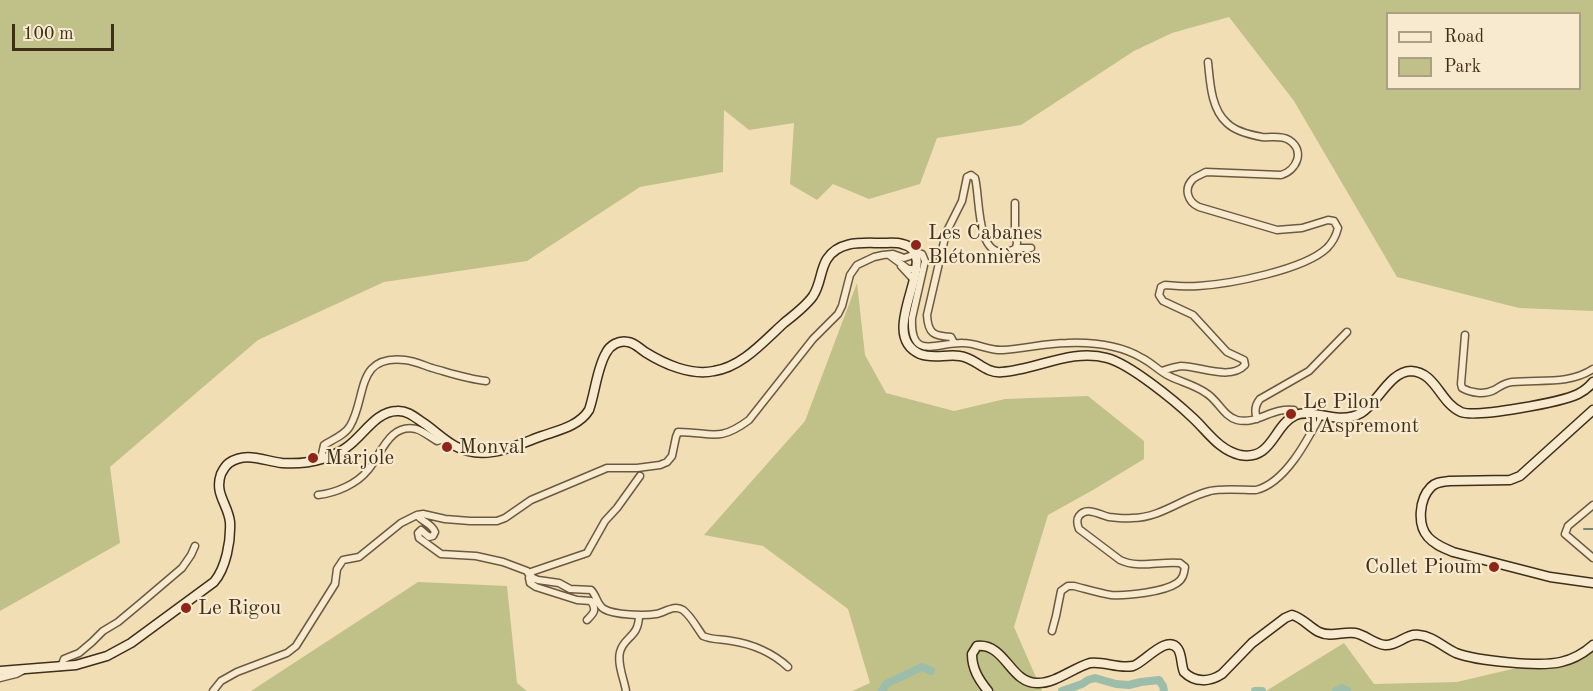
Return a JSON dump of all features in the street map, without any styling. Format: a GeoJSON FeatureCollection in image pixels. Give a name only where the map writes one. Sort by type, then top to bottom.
{"type":"FeatureCollection","features":[{"type":"Feature","properties":{"kind":"street"},"geometry":{"type":"LineString","coordinates":[[1162,371],[1181,366],[1230,372],[1239,370],[1245,365],[1244,360],[1227,352],[1199,319],[1163,301],[1160,295],[1161,287],[1211,285],[1258,276],[1293,266],[1322,252],[1329,246],[1338,228],[1334,221],[1328,220],[1302,228],[1271,229],[1191,203],[1187,194],[1189,184],[1206,172],[1281,175],[1295,166],[1298,153],[1295,146],[1284,138],[1250,134],[1224,121],[1212,93],[1208,62]]}},
{"type":"Feature","properties":{"kind":"street"},"geometry":{"type":"LineString","coordinates":[[954,343],[951,337],[933,334],[928,325],[927,315],[946,233],[962,201],[969,175],[973,176],[976,181],[980,220],[989,247],[995,252],[1031,248]]}},
{"type":"Feature","properties":{"kind":"street"},"geometry":{"type":"LineString","coordinates":[[1014,203],[1016,248]]}},
{"type":"Feature","properties":{"kind":"street"},"geometry":{"type":"LineString","coordinates":[[0,671],[76,665],[113,653],[208,587],[218,577],[225,563],[229,532],[228,516],[219,488],[221,475],[232,461],[254,457],[299,464],[324,459],[347,447],[383,415],[399,410],[410,413],[444,439],[468,452],[489,453],[509,448],[569,426],[584,417],[589,410],[606,351],[617,343],[623,341],[632,343],[662,361],[698,372],[713,372],[737,362],[807,303],[818,288],[827,259],[839,247],[847,244],[900,243],[909,246],[915,254],[917,269],[903,330],[908,344],[921,354],[964,356],[994,372],[1024,369],[1054,360],[1081,356],[1103,357],[1116,361],[1180,407],[1220,445],[1241,455],[1261,453],[1285,423],[1297,415],[1350,418],[1359,414],[1366,410],[1395,378],[1410,371],[1429,379],[1452,407],[1462,413],[1472,415],[1507,411],[1572,397],[1584,391],[1593,382]]}},
{"type":"Feature","properties":{"kind":"street"},"geometry":{"type":"LineString","coordinates":[[213,691],[221,681],[237,672],[292,650],[302,638],[335,584],[337,569],[343,560],[359,557],[401,523],[417,515],[486,522],[500,520],[531,500],[607,468],[637,468],[667,462],[672,456],[678,432],[713,435],[736,430],[749,420],[813,339],[838,314],[850,275],[857,265],[874,257],[896,255],[904,258],[915,254],[922,255],[925,261],[912,318],[912,332],[917,342],[925,347],[954,343],[1003,350],[1066,342],[1111,346],[1129,351],[1168,376],[1207,393],[1232,418],[1249,421],[1287,409],[1294,410],[1297,415]]}},
{"type":"Feature","properties":{"kind":"street"},"geometry":{"type":"LineString","coordinates":[[889,255],[914,280]]}},
{"type":"Feature","properties":{"kind":"street"},"geometry":{"type":"LineString","coordinates":[[898,263],[917,269]]}},
{"type":"Feature","properties":{"kind":"street"},"geometry":{"type":"LineString","coordinates":[[1257,419],[1256,406],[1260,399],[1309,371],[1347,332]]}},
{"type":"Feature","properties":{"kind":"street"},"geometry":{"type":"LineString","coordinates":[[1465,335],[1461,384],[1464,390],[1480,393],[1512,381],[1561,380],[1580,376],[1593,369]]}},
{"type":"Feature","properties":{"kind":"street"},"geometry":{"type":"LineString","coordinates":[[324,459],[322,454],[324,445],[350,427],[365,379],[377,364],[397,359],[409,360],[458,376],[486,381]]}},
{"type":"Feature","properties":{"kind":"street"},"geometry":{"type":"LineString","coordinates":[[1593,410],[1520,476],[1510,480],[1449,481],[1433,485],[1426,494],[1420,520],[1427,537],[1440,547],[1550,577],[1593,584]]}},
{"type":"Feature","properties":{"kind":"street"},"geometry":{"type":"LineString","coordinates":[[1052,631],[1060,591],[1065,588],[1074,586],[1111,595],[1128,595],[1170,586],[1184,576],[1185,567],[1180,562],[1136,565],[1119,560],[1079,529],[1077,519],[1080,515],[1087,511],[1118,518],[1141,518],[1211,490],[1263,489],[1279,477],[1297,456],[1320,416]]}},
{"type":"Feature","properties":{"kind":"street"},"geometry":{"type":"LineString","coordinates":[[318,495],[329,493],[364,475],[384,444],[390,437],[401,431],[417,430],[436,441],[444,439]]}},
{"type":"Feature","properties":{"kind":"street"},"geometry":{"type":"LineString","coordinates":[[529,574],[587,553],[605,520],[617,508],[640,476]]}},
{"type":"Feature","properties":{"kind":"street"},"geometry":{"type":"LineString","coordinates":[[1593,505],[1568,526],[1565,534],[1593,558]]}},
{"type":"Feature","properties":{"kind":"street"},"geometry":{"type":"LineString","coordinates":[[417,515],[431,525],[435,532],[429,537],[421,530],[418,533],[419,538],[441,554],[476,556],[503,562],[538,580],[559,583],[570,589],[591,590],[596,595],[599,606],[611,612],[657,614],[672,608],[679,608],[684,611],[703,636],[754,647],[778,658],[788,666]]}},
{"type":"Feature","properties":{"kind":"street"},"geometry":{"type":"LineString","coordinates":[[61,667],[64,659],[79,653],[182,568],[195,546]]}},
{"type":"Feature","properties":{"kind":"street"},"geometry":{"type":"LineString","coordinates":[[529,574],[530,583],[536,587],[577,600],[591,601],[595,611],[587,620]]}},
{"type":"Feature","properties":{"kind":"street"},"geometry":{"type":"LineString","coordinates":[[626,691],[619,659],[620,650],[638,628],[639,615]]}},
{"type":"Feature","properties":{"kind":"street"},"geometry":{"type":"LineString","coordinates":[[988,691],[977,677],[973,666],[972,654],[977,646],[988,647],[1001,654],[1019,677],[1034,683],[1047,682],[1083,665],[1096,662],[1131,667],[1139,664],[1159,648],[1173,645],[1178,650],[1184,672],[1194,679],[1205,680],[1222,674],[1252,643],[1292,615],[1324,634],[1357,633],[1376,643],[1386,645],[1411,635],[1419,635],[1460,654],[1506,662],[1554,664],[1573,659],[1593,645]]}},
{"type":"Feature","properties":{"kind":"street"},"geometry":{"type":"LineString","coordinates":[[0,678],[20,673],[24,669]]}},
{"type":"Feature","properties":{"kind":"green space"},"geometry":{"type":"Polygon","coordinates":[[[0,0],[1593,0],[1593,311],[1519,308],[1397,277],[1294,101],[1229,17],[1172,33],[1134,51],[1021,125],[937,138],[920,184],[869,199],[833,184],[817,200],[790,184],[794,123],[749,130],[724,110],[723,172],[640,187],[527,261],[384,282],[258,340],[110,467],[120,543],[0,611],[0,0]]]}},
{"type":"Feature","properties":{"kind":"green space"},"geometry":{"type":"Polygon","coordinates":[[[857,283],[865,355],[886,393],[954,411],[1005,399],[1088,396],[1144,441],[1144,459],[1048,515],[1014,627],[1042,691],[852,691],[870,683],[848,609],[763,546],[704,535],[805,421],[857,283]]]}},
{"type":"Feature","properties":{"kind":"green space"},"geometry":{"type":"Polygon","coordinates":[[[418,582],[507,586],[517,683],[527,691],[251,691],[418,582]]]}},
{"type":"Feature","properties":{"kind":"green space"},"geometry":{"type":"Polygon","coordinates":[[[1344,643],[1374,684],[1457,682],[1593,650],[1593,691],[1266,691],[1344,643]]]}},
{"type":"Feature","properties":{"kind":"waterway"},"geometry":{"type":"LineString","coordinates":[[1584,529],[1593,529]]}},
{"type":"Feature","properties":{"kind":"waterway"},"geometry":{"type":"LineString","coordinates":[[882,691],[886,684],[922,667],[931,671]]}},
{"type":"Feature","properties":{"kind":"waterway"},"geometry":{"type":"LineString","coordinates":[[1062,691],[1095,678],[1129,685],[1159,680],[1164,691]]}},
{"type":"Feature","properties":{"kind":"waterway"},"geometry":{"type":"LineString","coordinates":[[1336,691],[1342,688],[1347,691]]}},
{"type":"Feature","properties":{"kind":"waterway"},"geometry":{"type":"LineString","coordinates":[[1255,691],[1262,691]]}},
{"type":"Feature","properties":{"kind":"place","name":"Les Cabanes Blétonnières"},"geometry":{"type":"Point","coordinates":[916,245]}},
{"type":"Feature","properties":{"kind":"place","name":"Le Pilon d'Aspremont"},"geometry":{"type":"Point","coordinates":[1291,414]}},
{"type":"Feature","properties":{"kind":"place","name":"Monval"},"geometry":{"type":"Point","coordinates":[447,447]}},
{"type":"Feature","properties":{"kind":"place","name":"Marjole"},"geometry":{"type":"Point","coordinates":[313,458]}},
{"type":"Feature","properties":{"kind":"place","name":"Collet Pioum"},"geometry":{"type":"Point","coordinates":[1494,567]}},
{"type":"Feature","properties":{"kind":"place","name":"Le Rigou"},"geometry":{"type":"Point","coordinates":[186,608]}}]}
